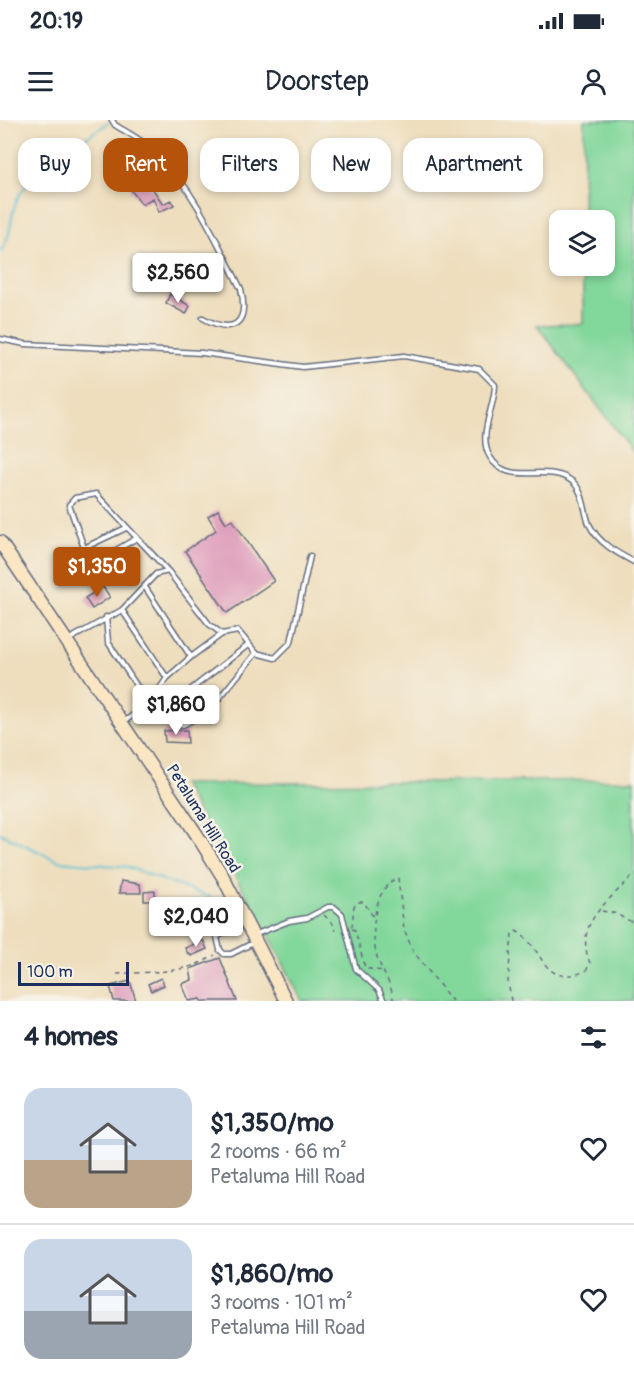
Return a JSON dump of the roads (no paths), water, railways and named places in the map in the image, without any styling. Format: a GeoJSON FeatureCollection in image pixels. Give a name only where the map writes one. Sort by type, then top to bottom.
{"type":"FeatureCollection","features":[{"type":"Feature","properties":{"kind":"main road","name":"Petaluma Hill Road"},"geometry":{"type":"LineString","coordinates":[[0,542],[197,835],[286,1001]]}},
{"type":"Feature","properties":{"kind":"lane"},"geometry":{"type":"LineString","coordinates":[[112,120],[115,125],[154,151],[169,165],[195,204],[241,289],[245,304],[242,318],[236,324],[228,327],[217,326],[203,318]]}},
{"type":"Feature","properties":{"kind":"lane"},"geometry":{"type":"LineString","coordinates":[[0,339],[25,344],[202,354],[284,366],[358,363],[404,356],[479,369],[495,385],[495,398],[486,437],[490,457],[501,469],[515,473],[556,472],[573,482],[579,489],[590,525],[598,536],[611,550],[634,562]]}},
{"type":"Feature","properties":{"kind":"lane"},"geometry":{"type":"LineString","coordinates":[[137,538],[90,565],[69,505],[75,498],[96,494],[168,571],[209,624],[222,634]]}},
{"type":"Feature","properties":{"kind":"lane"},"geometry":{"type":"LineString","coordinates":[[84,548],[126,528]]}},
{"type":"Feature","properties":{"kind":"lane"},"geometry":{"type":"LineString","coordinates":[[155,702],[156,694],[167,678],[222,634],[238,631],[256,653],[275,658],[291,642],[310,556]]}},
{"type":"Feature","properties":{"kind":"lane"},"geometry":{"type":"LineString","coordinates":[[67,641],[122,610],[156,574],[168,571]]}},
{"type":"Feature","properties":{"kind":"lane"},"geometry":{"type":"LineString","coordinates":[[145,587],[191,657]]}},
{"type":"Feature","properties":{"kind":"lane"},"geometry":{"type":"LineString","coordinates":[[122,610],[167,678]]}},
{"type":"Feature","properties":{"kind":"lane"},"geometry":{"type":"LineString","coordinates":[[106,617],[108,642],[138,688],[156,694]]}},
{"type":"Feature","properties":{"kind":"lane"},"geometry":{"type":"LineString","coordinates":[[167,708],[248,645]]}},
{"type":"Feature","properties":{"kind":"lane"},"geometry":{"type":"LineString","coordinates":[[122,723],[155,702],[162,703],[167,708],[171,721],[183,725],[209,711],[256,653]]}},
{"type":"Feature","properties":{"kind":"lane"},"geometry":{"type":"LineString","coordinates":[[245,921],[218,937],[220,950],[224,954],[231,954],[289,921],[307,918],[328,907],[334,907],[342,914],[356,969],[379,990],[384,1001]]}},
{"type":"Feature","properties":{"kind":"waterway"},"geometry":{"type":"LineString","coordinates":[[0,252],[9,233],[17,200],[33,178],[58,157],[108,123]]}},
{"type":"Feature","properties":{"kind":"waterway"},"geometry":{"type":"LineString","coordinates":[[0,833],[58,861],[128,867],[215,899]]}}]}
